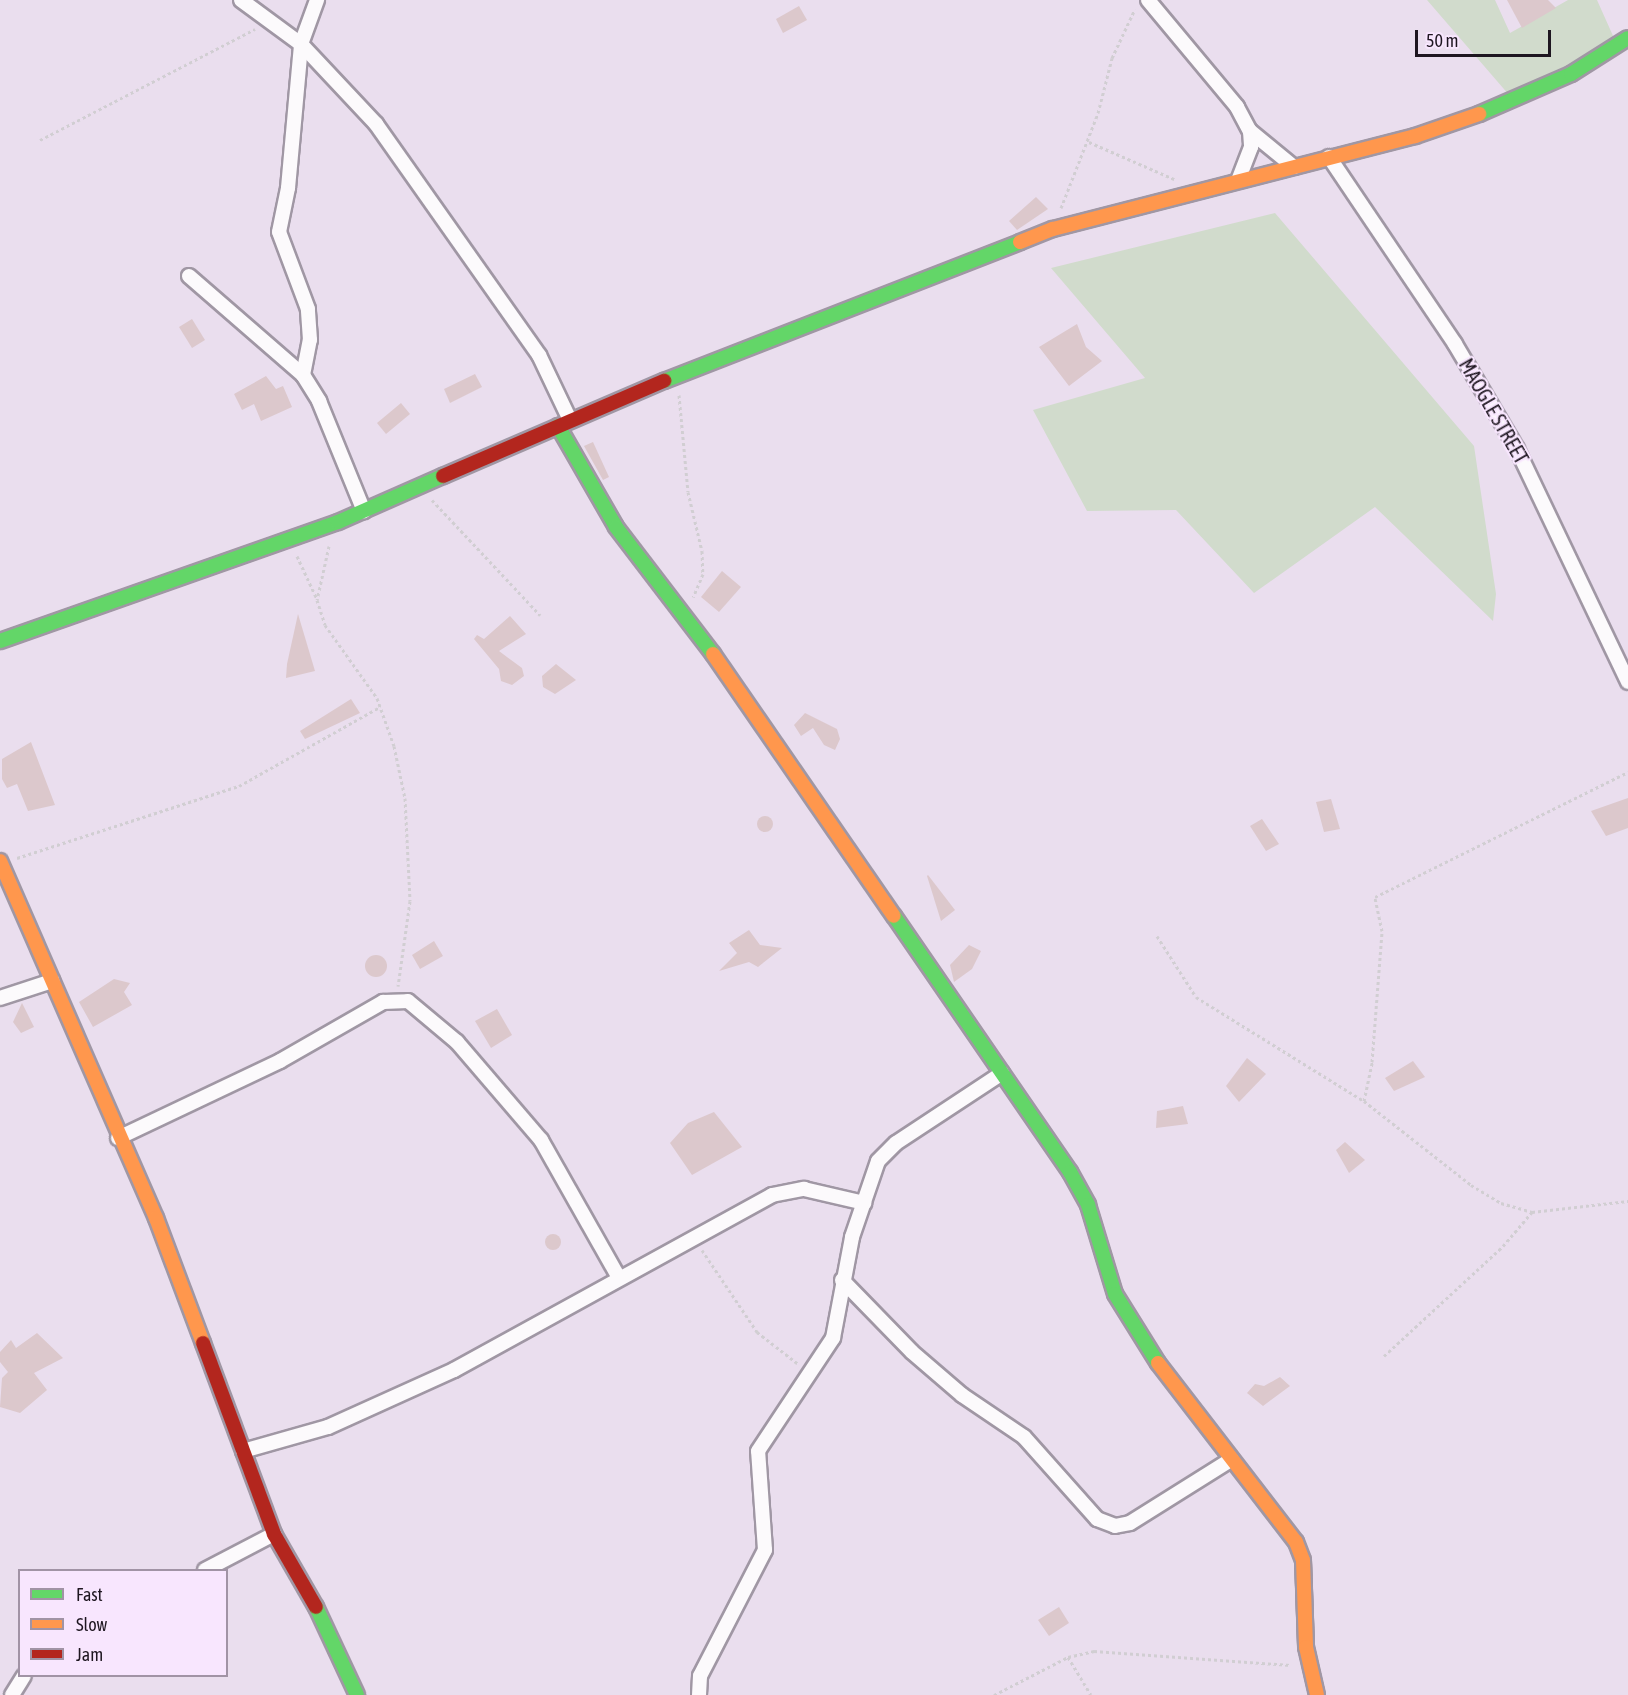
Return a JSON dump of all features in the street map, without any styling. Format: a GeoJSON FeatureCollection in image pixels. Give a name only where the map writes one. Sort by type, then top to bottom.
{"type":"FeatureCollection","features":[{"type":"Feature","properties":{"kind":"street"},"geometry":{"type":"LineString","coordinates":[[242,0],[301,44],[338,80],[407,164],[539,355],[564,423],[616,527],[684,614],[1002,1073],[1088,1205],[1104,1268],[1121,1304],[1186,1403],[1296,1542],[1303,1560],[1311,1667],[1317,1695]]}},
{"type":"Feature","properties":{"kind":"street"},"geometry":{"type":"LineString","coordinates":[[303,375],[310,340],[309,309],[279,232],[288,188],[301,44],[317,0]]}},
{"type":"Feature","properties":{"kind":"street"},"geometry":{"type":"LineString","coordinates":[[1148,0],[1231,100],[1250,131],[1294,167]]}},
{"type":"Feature","properties":{"kind":"street"},"geometry":{"type":"LineString","coordinates":[[0,641],[338,522],[421,488],[677,375],[1053,229],[1415,136],[1494,109],[1571,74],[1628,38]]}},
{"type":"Feature","properties":{"kind":"street"},"geometry":{"type":"LineString","coordinates":[[1238,181],[1251,147],[1250,131]]}},
{"type":"Feature","properties":{"kind":"street","name":"MAOGLE STREET"},"geometry":{"type":"LineString","coordinates":[[1329,157],[1455,344],[1517,449],[1628,682]]}},
{"type":"Feature","properties":{"kind":"street"},"geometry":{"type":"LineString","coordinates":[[189,276],[303,375],[319,401],[364,511]]}},
{"type":"Feature","properties":{"kind":"street"},"geometry":{"type":"LineString","coordinates":[[1,862],[200,1326],[274,1534],[309,1593],[357,1695]]}},
{"type":"Feature","properties":{"kind":"street"},"geometry":{"type":"LineString","coordinates":[[0,998],[52,981]]}},
{"type":"Feature","properties":{"kind":"street"},"geometry":{"type":"LineString","coordinates":[[118,1138],[180,1112],[395,999],[433,1017],[504,1092],[541,1140],[618,1276]]}},
{"type":"Feature","properties":{"kind":"street"},"geometry":{"type":"LineString","coordinates":[[699,1695],[700,1676],[765,1551],[758,1451],[768,1429],[812,1371],[833,1338],[842,1280],[878,1161],[896,1143],[1002,1073]]}},
{"type":"Feature","properties":{"kind":"street"},"geometry":{"type":"LineString","coordinates":[[243,1452],[381,1405],[454,1370],[618,1276],[772,1195],[804,1189],[864,1203]]}},
{"type":"Feature","properties":{"kind":"street"},"geometry":{"type":"LineString","coordinates":[[842,1280],[912,1352],[962,1395],[1024,1437],[1097,1519],[1115,1526],[1130,1523],[1232,1459]]}},
{"type":"Feature","properties":{"kind":"street"},"geometry":{"type":"LineString","coordinates":[[207,1569],[274,1534]]}},
{"type":"Feature","properties":{"kind":"street"},"geometry":{"type":"LineString","coordinates":[[12,1695],[23,1677]]}},
{"type":"Feature","properties":{"kind":"path"},"geometry":{"type":"LineString","coordinates":[[1053,229],[1089,142],[1112,58],[1140,0]]}},
{"type":"Feature","properties":{"kind":"path"},"geometry":{"type":"LineString","coordinates":[[40,140],[134,94],[211,48],[275,25]]}},
{"type":"Feature","properties":{"kind":"path"},"geometry":{"type":"LineString","coordinates":[[1089,142],[1200,190]]}},
{"type":"Feature","properties":{"kind":"path"},"geometry":{"type":"LineString","coordinates":[[677,375],[681,441],[703,574],[684,614]]}},
{"type":"Feature","properties":{"kind":"path"},"geometry":{"type":"LineString","coordinates":[[421,488],[540,615]]}},
{"type":"Feature","properties":{"kind":"path"},"geometry":{"type":"LineString","coordinates":[[317,600],[320,575],[338,522]]}},
{"type":"Feature","properties":{"kind":"path"},"geometry":{"type":"LineString","coordinates":[[290,540],[317,600],[325,625],[380,707],[394,746],[411,842],[410,901],[395,999]]}},
{"type":"Feature","properties":{"kind":"path"},"geometry":{"type":"LineString","coordinates":[[1,862],[239,786],[380,707]]}},
{"type":"Feature","properties":{"kind":"path"},"geometry":{"type":"LineString","coordinates":[[1364,1101],[1372,1062],[1382,931],[1376,896],[1628,772]]}},
{"type":"Feature","properties":{"kind":"path"},"geometry":{"type":"LineString","coordinates":[[1157,936],[1196,996],[1364,1101],[1471,1185],[1517,1210],[1532,1212],[1628,1201]]}},
{"type":"Feature","properties":{"kind":"path"},"geometry":{"type":"LineString","coordinates":[[1384,1356],[1503,1246],[1532,1212]]}},
{"type":"Feature","properties":{"kind":"path"},"geometry":{"type":"LineString","coordinates":[[693,1235],[757,1332],[812,1371]]}},
{"type":"Feature","properties":{"kind":"path"},"geometry":{"type":"LineString","coordinates":[[994,1695],[1068,1657],[1094,1651],[1143,1651],[1311,1667]]}},
{"type":"Feature","properties":{"kind":"path"},"geometry":{"type":"LineString","coordinates":[[1068,1657],[1091,1695]]}},
{"type":"Feature","properties":{"kind":"green space"},"geometry":{"type":"Polygon","coordinates":[[[1427,0],[1495,0],[1510,33],[1568,0],[1597,0],[1618,47],[1516,103],[1427,0]]]}},
{"type":"Feature","properties":{"kind":"green space"},"geometry":{"type":"Polygon","coordinates":[[[1275,213],[1474,446],[1496,594],[1493,621],[1375,507],[1254,593],[1176,510],[1087,511],[1033,410],[1145,378],[1051,268],[1275,213]]]}},
{"type":"Feature","properties":{"kind":"building"},"geometry":{"type":"Polygon","coordinates":[[[1507,0],[1548,0],[1556,8],[1522,28],[1507,0]]]}},
{"type":"Feature","properties":{"kind":"building"},"geometry":{"type":"Polygon","coordinates":[[[799,6],[807,20],[783,33],[776,19],[799,6]]]}},
{"type":"Feature","properties":{"kind":"building"},"geometry":{"type":"Polygon","coordinates":[[[1036,197],[1048,209],[1017,230],[1009,221],[1036,197]]]}},
{"type":"Feature","properties":{"kind":"building"},"geometry":{"type":"Polygon","coordinates":[[[192,319],[205,340],[192,348],[179,327],[192,319]]]}},
{"type":"Feature","properties":{"kind":"building"},"geometry":{"type":"Polygon","coordinates":[[[1077,324],[1086,347],[1102,361],[1069,386],[1039,347],[1077,324]]]}},
{"type":"Feature","properties":{"kind":"building"},"geometry":{"type":"Polygon","coordinates":[[[475,374],[482,387],[450,403],[444,389],[475,374]]]}},
{"type":"Feature","properties":{"kind":"building"},"geometry":{"type":"Polygon","coordinates":[[[266,376],[276,389],[283,386],[292,407],[261,421],[254,404],[242,410],[234,394],[266,376]]]}},
{"type":"Feature","properties":{"kind":"building"},"geometry":{"type":"Polygon","coordinates":[[[401,403],[410,414],[386,434],[377,423],[401,403]]]}},
{"type":"Feature","properties":{"kind":"building"},"geometry":{"type":"Polygon","coordinates":[[[593,442],[609,477],[603,480],[584,446],[593,442]]]}},
{"type":"Feature","properties":{"kind":"building"},"geometry":{"type":"Polygon","coordinates":[[[722,571],[741,587],[719,612],[701,597],[722,571]]]}},
{"type":"Feature","properties":{"kind":"building"},"geometry":{"type":"Polygon","coordinates":[[[298,614],[315,671],[286,678],[287,664],[298,614]]]}},
{"type":"Feature","properties":{"kind":"building"},"geometry":{"type":"Polygon","coordinates":[[[510,616],[526,634],[499,651],[522,668],[524,676],[512,685],[501,681],[499,669],[474,639],[477,635],[484,639],[510,616]]]}},
{"type":"Feature","properties":{"kind":"building"},"geometry":{"type":"Polygon","coordinates":[[[556,664],[576,680],[555,694],[543,687],[542,676],[556,664]]]}},
{"type":"Feature","properties":{"kind":"building"},"geometry":{"type":"Polygon","coordinates":[[[351,699],[360,713],[305,739],[300,731],[351,699]]]}},
{"type":"Feature","properties":{"kind":"building"},"geometry":{"type":"Polygon","coordinates":[[[805,713],[837,729],[840,739],[835,750],[824,745],[813,728],[801,736],[794,725],[805,713]]]}},
{"type":"Feature","properties":{"kind":"building"},"geometry":{"type":"Polygon","coordinates":[[[31,742],[55,805],[28,811],[17,784],[7,788],[2,779],[2,759],[31,742]]]}},
{"type":"Feature","properties":{"kind":"building"},"geometry":{"type":"Polygon","coordinates":[[[1628,798],[1628,828],[1606,836],[1591,811],[1628,798]]]}},
{"type":"Feature","properties":{"kind":"building"},"geometry":{"type":"Polygon","coordinates":[[[1331,799],[1340,829],[1324,832],[1316,802],[1331,799]]]}},
{"type":"Feature","properties":{"kind":"building"},"geometry":{"type":"Polygon","coordinates":[[[762,816],[768,816],[773,824],[771,830],[762,832],[757,827],[757,821],[762,816]]]}},
{"type":"Feature","properties":{"kind":"building"},"geometry":{"type":"Polygon","coordinates":[[[1262,819],[1279,844],[1266,851],[1250,826],[1262,819]]]}},
{"type":"Feature","properties":{"kind":"building"},"geometry":{"type":"Polygon","coordinates":[[[927,876],[955,910],[941,921],[927,876]]]}},
{"type":"Feature","properties":{"kind":"building"},"geometry":{"type":"Polygon","coordinates":[[[749,930],[760,945],[782,948],[758,967],[749,962],[719,971],[737,953],[729,943],[749,930]]]}},
{"type":"Feature","properties":{"kind":"building"},"geometry":{"type":"Polygon","coordinates":[[[434,941],[443,956],[420,969],[412,955],[434,941]]]}},
{"type":"Feature","properties":{"kind":"building"},"geometry":{"type":"Polygon","coordinates":[[[969,945],[981,951],[972,969],[954,982],[950,965],[969,945]]]}},
{"type":"Feature","properties":{"kind":"building"},"geometry":{"type":"Polygon","coordinates":[[[376,955],[384,958],[387,966],[384,974],[376,977],[368,974],[365,966],[368,958],[376,955]]]}},
{"type":"Feature","properties":{"kind":"building"},"geometry":{"type":"Polygon","coordinates":[[[114,979],[130,983],[124,992],[132,1005],[93,1027],[79,1002],[114,979]]]}},
{"type":"Feature","properties":{"kind":"building"},"geometry":{"type":"Polygon","coordinates":[[[22,1003],[34,1027],[21,1033],[13,1022],[22,1003]]]}},
{"type":"Feature","properties":{"kind":"building"},"geometry":{"type":"Polygon","coordinates":[[[497,1009],[512,1035],[491,1048],[475,1021],[497,1009]]]}},
{"type":"Feature","properties":{"kind":"building"},"geometry":{"type":"Polygon","coordinates":[[[1247,1058],[1266,1074],[1239,1102],[1226,1086],[1247,1058]]]}},
{"type":"Feature","properties":{"kind":"building"},"geometry":{"type":"Polygon","coordinates":[[[1413,1061],[1425,1077],[1394,1091],[1385,1078],[1413,1061]]]}},
{"type":"Feature","properties":{"kind":"building"},"geometry":{"type":"Polygon","coordinates":[[[1183,1106],[1188,1124],[1156,1128],[1157,1111],[1183,1106]]]}},
{"type":"Feature","properties":{"kind":"building"},"geometry":{"type":"Polygon","coordinates":[[[714,1112],[742,1147],[692,1175],[670,1143],[688,1123],[714,1112]]]}},
{"type":"Feature","properties":{"kind":"building"},"geometry":{"type":"Polygon","coordinates":[[[1345,1142],[1365,1160],[1349,1173],[1336,1150],[1345,1142]]]}},
{"type":"Feature","properties":{"kind":"building"},"geometry":{"type":"Polygon","coordinates":[[[553,1234],[559,1236],[561,1242],[559,1248],[553,1250],[547,1248],[545,1242],[547,1236],[553,1234]]]}},
{"type":"Feature","properties":{"kind":"building"},"geometry":{"type":"Polygon","coordinates":[[[37,1333],[63,1358],[34,1373],[47,1390],[20,1413],[0,1407],[2,1378],[8,1372],[0,1362],[0,1352],[11,1340],[16,1348],[37,1333]]]}},
{"type":"Feature","properties":{"kind":"building"},"geometry":{"type":"Polygon","coordinates":[[[1280,1377],[1290,1386],[1263,1406],[1247,1393],[1255,1384],[1264,1386],[1280,1377]]]}},
{"type":"Feature","properties":{"kind":"building"},"geometry":{"type":"Polygon","coordinates":[[[1059,1607],[1069,1623],[1049,1636],[1038,1620],[1059,1607]]]}},
{"type":"Feature","properties":{"kind":"traffic: fast"},"geometry":{"type":"LineString","coordinates":[[1479,114],[1571,74],[1628,38]]}},
{"type":"Feature","properties":{"kind":"traffic: fast"},"geometry":{"type":"LineString","coordinates":[[664,381],[1020,242]]}},
{"type":"Feature","properties":{"kind":"traffic: fast"},"geometry":{"type":"LineString","coordinates":[[558,426],[616,527],[713,654]]}},
{"type":"Feature","properties":{"kind":"traffic: fast"},"geometry":{"type":"LineString","coordinates":[[0,641],[338,522],[443,476]]}},
{"type":"Feature","properties":{"kind":"traffic: fast"},"geometry":{"type":"LineString","coordinates":[[894,916],[1070,1172],[1088,1205],[1115,1294],[1158,1363]]}},
{"type":"Feature","properties":{"kind":"traffic: fast"},"geometry":{"type":"LineString","coordinates":[[316,1607],[357,1695]]}},
{"type":"Feature","properties":{"kind":"traffic: slow"},"geometry":{"type":"LineString","coordinates":[[1020,242],[1053,229],[1415,136],[1479,114]]}},
{"type":"Feature","properties":{"kind":"traffic: slow"},"geometry":{"type":"LineString","coordinates":[[713,654],[894,916]]}},
{"type":"Feature","properties":{"kind":"traffic: slow"},"geometry":{"type":"LineString","coordinates":[[0,861],[156,1218],[203,1343]]}},
{"type":"Feature","properties":{"kind":"traffic: slow"},"geometry":{"type":"LineString","coordinates":[[1158,1363],[1296,1542],[1303,1560],[1306,1647],[1317,1695]]}},
{"type":"Feature","properties":{"kind":"traffic: jam"},"geometry":{"type":"LineString","coordinates":[[443,476],[664,381]]}},
{"type":"Feature","properties":{"kind":"traffic: jam"},"geometry":{"type":"LineString","coordinates":[[203,1343],[274,1534],[316,1607]]}}]}
